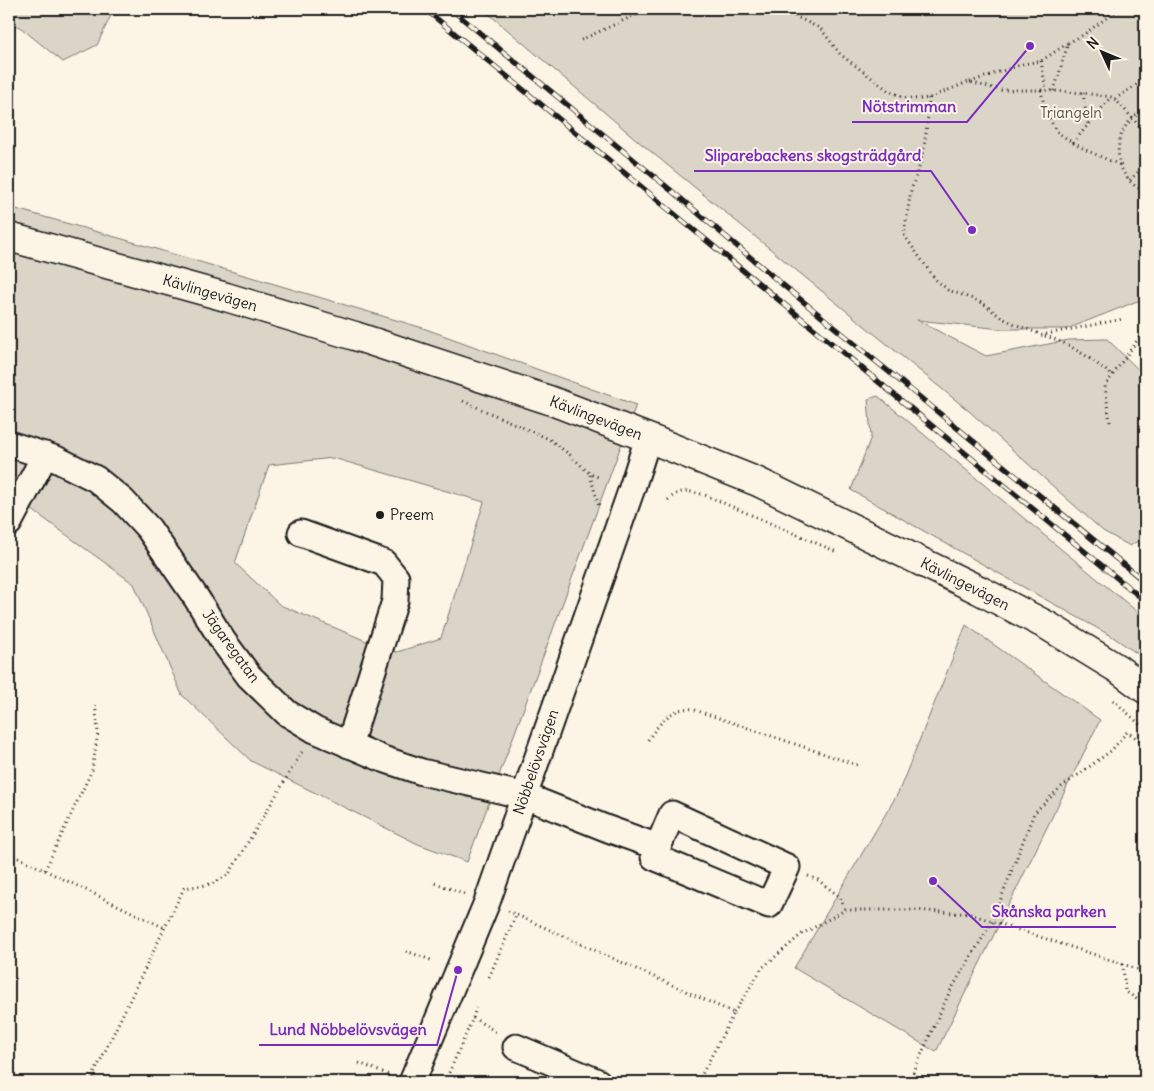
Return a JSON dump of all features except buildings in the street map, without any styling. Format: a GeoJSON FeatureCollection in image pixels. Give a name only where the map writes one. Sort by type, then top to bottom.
{"type":"FeatureCollection","features":[{"type":"Feature","properties":{"kind":"main road","name":"Kävlingevägen"},"geometry":{"type":"LineString","coordinates":[[9,237],[226,297],[355,336],[549,400],[648,438],[758,482],[979,590],[1118,668],[1145,689]]}},
{"type":"Feature","properties":{"kind":"street","name":"Nöbbelövsvägen"},"geometry":{"type":"LineString","coordinates":[[401,1079],[487,902],[648,438]]}},
{"type":"Feature","properties":{"kind":"street","name":"Jägaregatan"},"geometry":{"type":"LineString","coordinates":[[9,444],[56,458],[96,479],[123,501],[149,529],[198,599],[223,642],[249,676],[287,713],[315,730],[383,759],[422,772],[525,796],[658,847]]}},
{"type":"Feature","properties":{"kind":"street"},"geometry":{"type":"LineString","coordinates":[[9,523],[45,455]]}},
{"type":"Feature","properties":{"kind":"street"},"geometry":{"type":"LineString","coordinates":[[301,534],[384,563],[396,578],[395,602],[349,745]]}},
{"type":"Feature","properties":{"kind":"street"},"geometry":{"type":"LineString","coordinates":[[672,814],[787,867],[769,905],[654,857],[658,847],[672,814]]}},
{"type":"Feature","properties":{"kind":"street"},"geometry":{"type":"LineString","coordinates":[[516,1047],[598,1082]]}},
{"type":"Feature","properties":{"kind":"path"},"geometry":{"type":"LineString","coordinates":[[581,40],[651,9]]}},
{"type":"Feature","properties":{"kind":"path"},"geometry":{"type":"LineString","coordinates":[[781,9],[820,30],[840,54],[889,91],[905,98],[920,99],[929,98],[968,82],[1023,64],[1041,61],[1083,35],[1119,9]]}},
{"type":"Feature","properties":{"kind":"path"},"geometry":{"type":"LineString","coordinates":[[1054,91],[1068,43]]}},
{"type":"Feature","properties":{"kind":"path"},"geometry":{"type":"LineString","coordinates":[[1041,61],[1046,90]]}},
{"type":"Feature","properties":{"kind":"path"},"geometry":{"type":"LineString","coordinates":[[1073,144],[1113,98],[1145,80]]}},
{"type":"Feature","properties":{"kind":"path"},"geometry":{"type":"LineString","coordinates":[[968,82],[1001,90],[1046,90],[1113,98],[1145,132]]}},
{"type":"Feature","properties":{"kind":"path"},"geometry":{"type":"LineString","coordinates":[[1041,90],[1045,110],[1056,131],[1073,144],[1120,165]]}},
{"type":"Feature","properties":{"kind":"path"},"geometry":{"type":"LineString","coordinates":[[1083,93],[1088,126]]}},
{"type":"Feature","properties":{"kind":"path"},"geometry":{"type":"LineString","coordinates":[[929,98],[924,156],[911,190],[904,235],[934,279],[948,290],[976,300],[1002,318],[1017,325],[1060,340],[1112,375]]}},
{"type":"Feature","properties":{"kind":"path"},"geometry":{"type":"LineString","coordinates":[[1145,110],[1132,118],[1123,130],[1118,146],[1120,165],[1125,174],[1135,186],[1145,191]]}},
{"type":"Feature","properties":{"kind":"path"},"geometry":{"type":"LineString","coordinates":[[1130,181],[1145,165]]}},
{"type":"Feature","properties":{"kind":"path"},"geometry":{"type":"LineString","coordinates":[[1042,335],[1123,319]]}},
{"type":"Feature","properties":{"kind":"path"},"geometry":{"type":"LineString","coordinates":[[1110,422],[1105,386],[1145,329]]}},
{"type":"Feature","properties":{"kind":"path"},"geometry":{"type":"LineString","coordinates":[[668,500],[676,493],[690,491],[705,495],[840,553]]}},
{"type":"Feature","properties":{"kind":"path"},"geometry":{"type":"LineString","coordinates":[[1107,696],[1145,729]]}},
{"type":"Feature","properties":{"kind":"path"},"geometry":{"type":"LineString","coordinates":[[45,870],[92,770],[98,732],[95,702]]}},
{"type":"Feature","properties":{"kind":"path"},"geometry":{"type":"LineString","coordinates":[[648,740],[655,728],[663,720],[674,712],[685,708],[860,766]]}},
{"type":"Feature","properties":{"kind":"path"},"geometry":{"type":"LineString","coordinates":[[90,1082],[184,888],[212,884],[229,874],[315,730]]}},
{"type":"Feature","properties":{"kind":"path"},"geometry":{"type":"LineString","coordinates":[[909,1082],[949,994],[992,922],[1034,813],[1060,788],[1110,752],[1127,732],[1139,740],[1145,734]]}},
{"type":"Feature","properties":{"kind":"path"},"geometry":{"type":"LineString","coordinates":[[9,853],[165,928]]}},
{"type":"Feature","properties":{"kind":"path"},"geometry":{"type":"LineString","coordinates":[[787,867],[818,880],[840,898],[845,910]]}},
{"type":"Feature","properties":{"kind":"path"},"geometry":{"type":"LineString","coordinates":[[698,1082],[734,1013],[762,968],[802,934],[845,910],[914,910],[970,914],[1145,972]]}},
{"type":"Feature","properties":{"kind":"path"},"geometry":{"type":"LineString","coordinates":[[489,977],[516,915],[734,1013]]}},
{"type":"Feature","properties":{"kind":"path"},"geometry":{"type":"LineString","coordinates":[[406,950],[431,960]]}},
{"type":"Feature","properties":{"kind":"path"},"geometry":{"type":"LineString","coordinates":[[1123,964],[1125,991],[1145,1006]]}},
{"type":"Feature","properties":{"kind":"path"},"geometry":{"type":"LineString","coordinates":[[445,1082],[476,1008]]}},
{"type":"Feature","properties":{"kind":"path"},"geometry":{"type":"LineString","coordinates":[[359,1063],[401,1079]]}},
{"type":"Feature","properties":{"kind":"green space"},"geometry":{"type":"Polygon","coordinates":[[[9,9],[114,9],[97,45],[63,62],[21,28],[9,22],[9,9]]]}},
{"type":"Feature","properties":{"kind":"green space","name":"Triangeln"},"geometry":{"type":"Polygon","coordinates":[[[483,9],[1145,9],[1145,298],[1067,329],[1001,329],[917,320],[986,356],[1069,340],[1107,339],[1145,376],[1145,542],[1142,538],[1130,546],[1103,531],[969,411],[644,146],[483,9]]]}},
{"type":"Feature","properties":{"kind":"green space"},"geometry":{"type":"Polygon","coordinates":[[[9,207],[423,328],[636,405],[467,862],[418,844],[251,761],[182,695],[134,584],[9,493],[9,207]],[[333,458],[269,465],[235,563],[280,605],[397,652],[441,638],[484,502],[333,458]]]}},
{"type":"Feature","properties":{"kind":"green space"},"geometry":{"type":"Polygon","coordinates":[[[878,396],[1145,618],[1145,659],[1113,637],[851,490],[871,437],[868,399],[878,396]]]}},
{"type":"Feature","properties":{"kind":"green space"},"geometry":{"type":"Polygon","coordinates":[[[966,625],[1100,720],[936,1052],[794,968],[898,793],[966,625]]]}},
{"type":"Feature","properties":{"kind":"railway"},"geometry":{"type":"LineString","coordinates":[[425,9],[1145,601]]}},
{"type":"Feature","properties":{"kind":"railway"},"geometry":{"type":"LineString","coordinates":[[451,9],[1145,582]]}},
{"type":"Feature","properties":{"kind":"place","name":"Nötstrimman"},"geometry":{"type":"Point","coordinates":[1030,46]}},
{"type":"Feature","properties":{"kind":"place","name":"Sliparebackens skogsträdgård"},"geometry":{"type":"Point","coordinates":[972,230]}},
{"type":"Feature","properties":{"kind":"place","name":"Preem"},"geometry":{"type":"Point","coordinates":[380,515]}},
{"type":"Feature","properties":{"kind":"place","name":"Skånska parken"},"geometry":{"type":"Point","coordinates":[933,881]}},
{"type":"Feature","properties":{"kind":"place","name":"Lund Nöbbelövsvägen"},"geometry":{"type":"Point","coordinates":[458,970]}}]}
